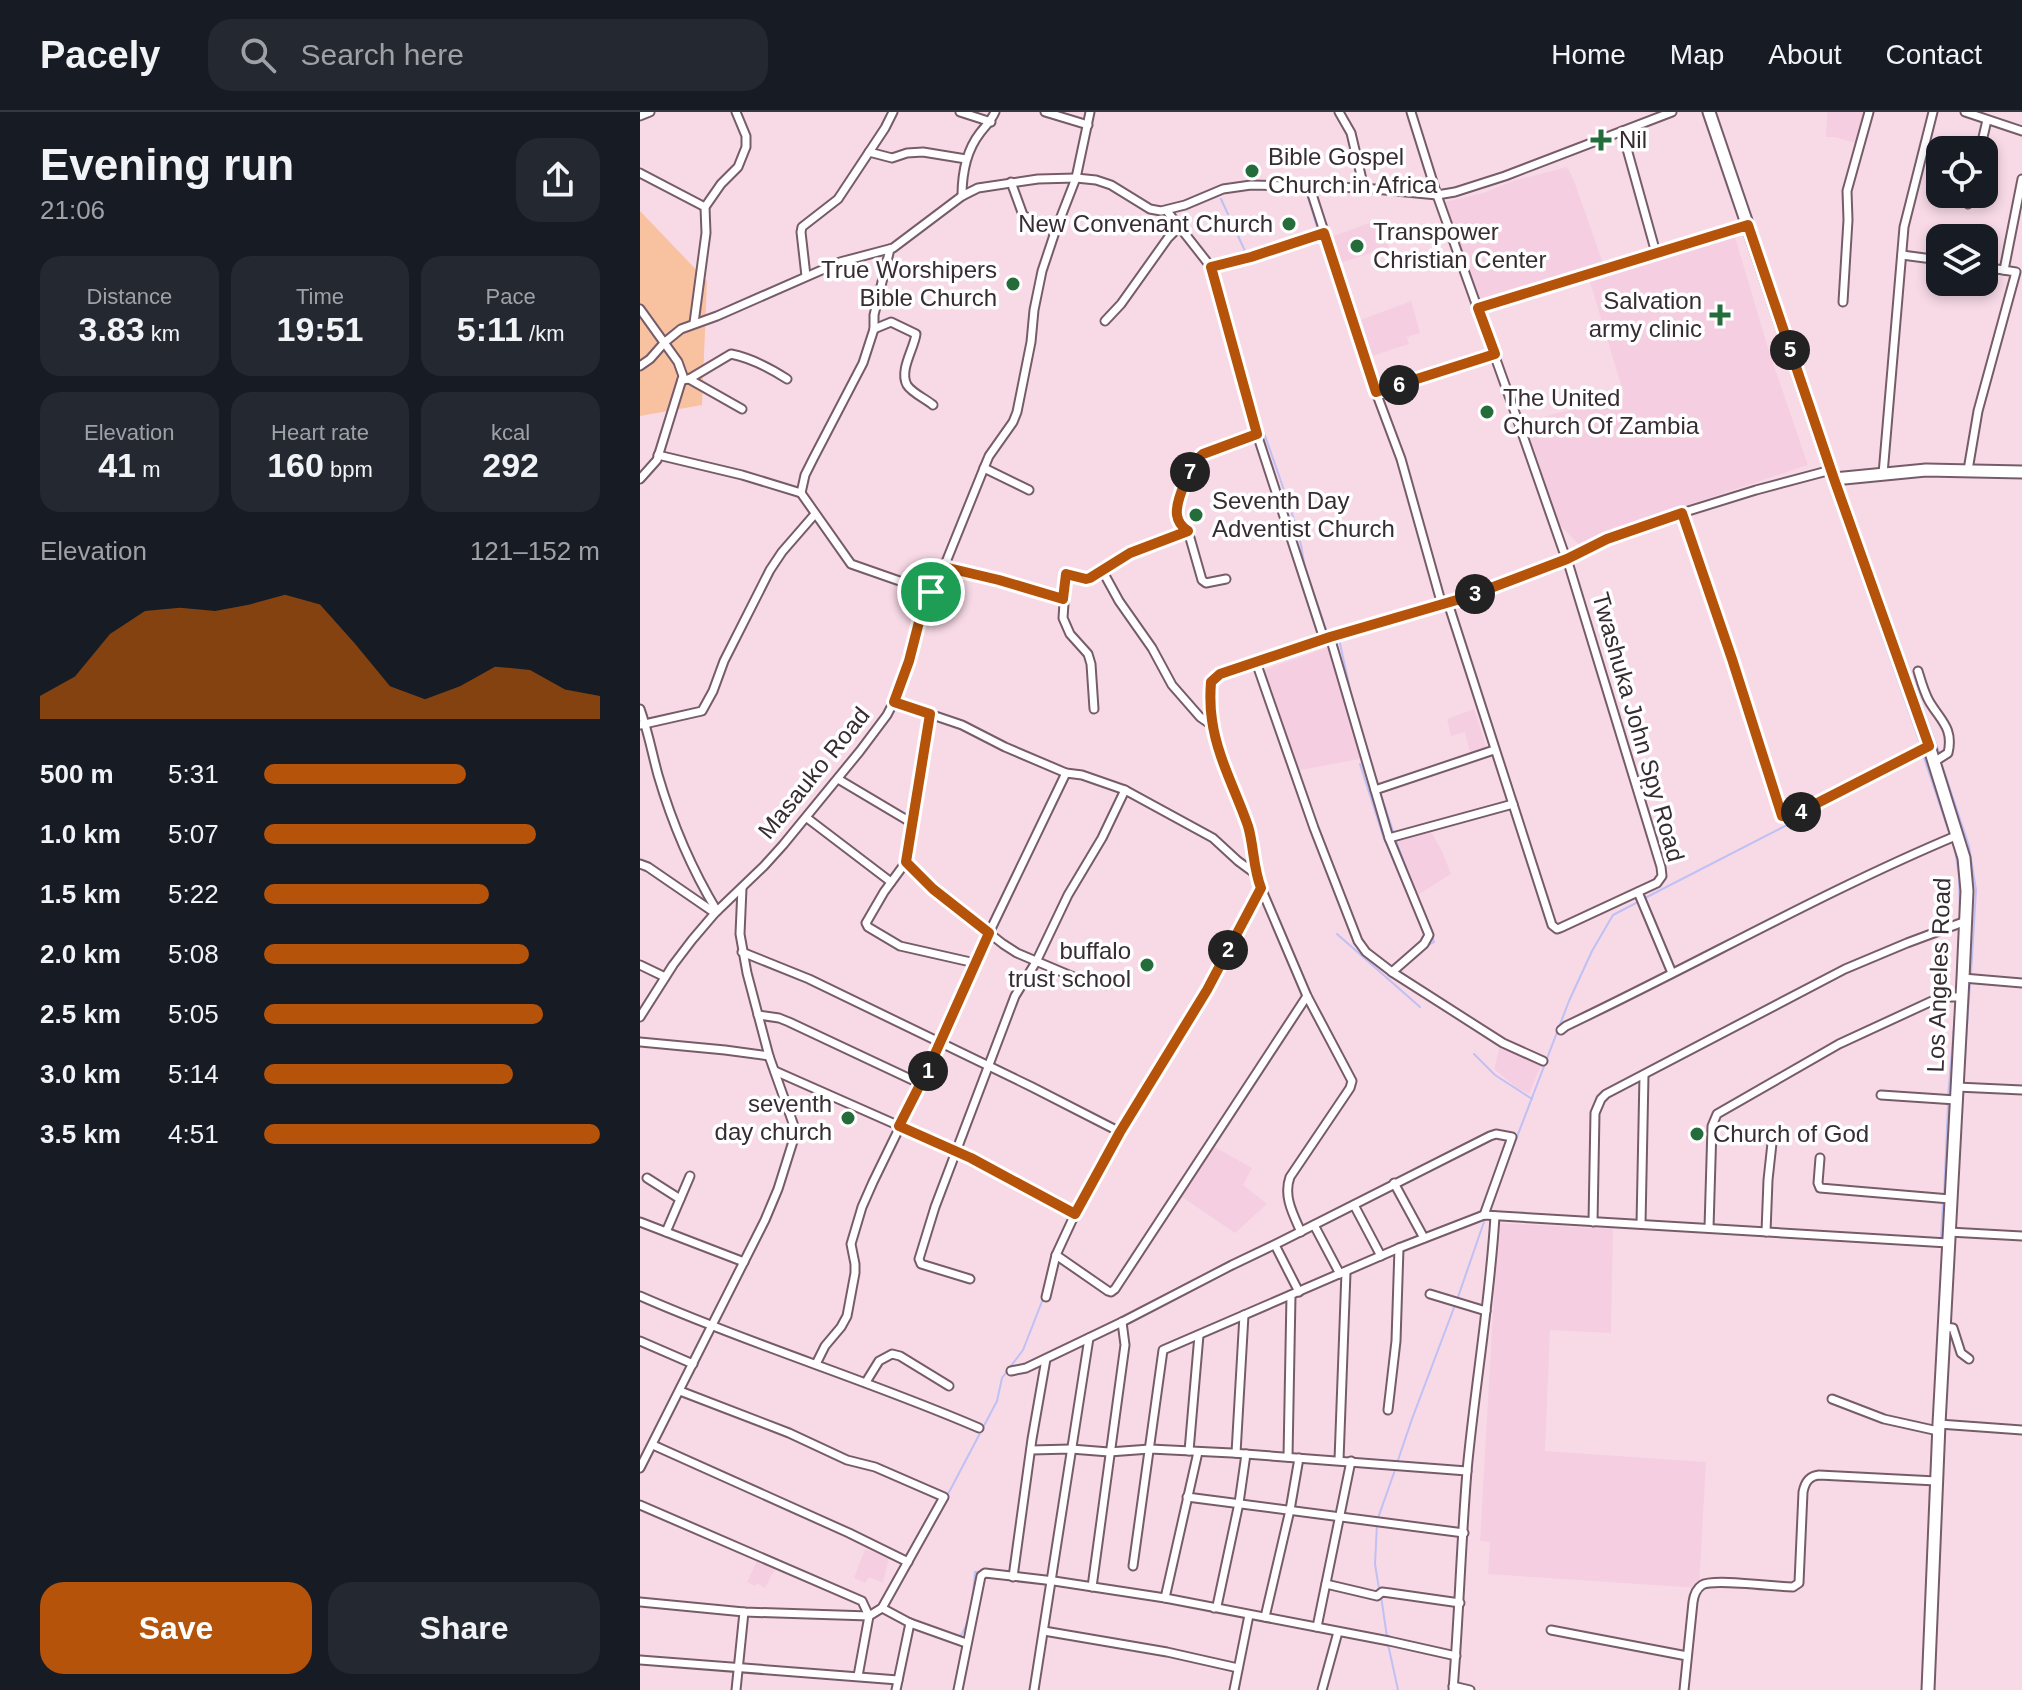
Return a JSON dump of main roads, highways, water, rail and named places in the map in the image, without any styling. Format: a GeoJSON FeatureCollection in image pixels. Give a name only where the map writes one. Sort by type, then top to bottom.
{"type":"FeatureCollection","features":[{"type":"Feature","properties":{"kind":"main road","name":"Los Angeles Road"},"geometry":{"type":"LineString","coordinates":[[1709,112],[1832,475],[1929,746],[1964,858],[1965,978],[1938,1428],[1928,1690]]}},
{"type":"Feature","properties":{"kind":"main road"},"geometry":{"type":"LineString","coordinates":[[1832,475],[1926,470],[2022,472]]}},
{"type":"Feature","properties":{"kind":"waterway"},"geometry":{"type":"LineString","coordinates":[[1308,197],[1319,234]]}},
{"type":"Feature","properties":{"kind":"waterway"},"geometry":{"type":"LineString","coordinates":[[1221,199],[1245,251],[1224,260]]}},
{"type":"Feature","properties":{"kind":"waterway"},"geometry":{"type":"LineString","coordinates":[[1320,239],[1345,308]]}},
{"type":"Feature","properties":{"kind":"waterway"},"geometry":{"type":"LineString","coordinates":[[1219,274],[1249,390],[1291,510],[1305,568],[1327,632],[1436,603],[1437,600]]}},
{"type":"Feature","properties":{"kind":"waterway"},"geometry":{"type":"LineString","coordinates":[[1846,494],[1939,752]]}},
{"type":"Feature","properties":{"kind":"waterway"},"geometry":{"type":"LineString","coordinates":[[1836,505],[1921,746]]}},
{"type":"Feature","properties":{"kind":"waterway"},"geometry":{"type":"LineString","coordinates":[[1387,624],[1428,614]]}},
{"type":"Feature","properties":{"kind":"waterway"},"geometry":{"type":"LineString","coordinates":[[1339,639],[1353,703]]}},
{"type":"Feature","properties":{"kind":"waterway"},"geometry":{"type":"LineString","coordinates":[[1355,710],[1363,738]]}},
{"type":"Feature","properties":{"kind":"waterway"},"geometry":{"type":"LineString","coordinates":[[1923,755],[1950,835]]}},
{"type":"Feature","properties":{"kind":"waterway"},"geometry":{"type":"LineString","coordinates":[[1645,898],[1923,755]]}},
{"type":"Feature","properties":{"kind":"waterway"},"geometry":{"type":"LineString","coordinates":[[1360,764],[1383,836],[1417,916]]}},
{"type":"Feature","properties":{"kind":"waterway"},"geometry":{"type":"LineString","coordinates":[[1942,765],[1969,846],[1976,890],[1971,974]]}},
{"type":"Feature","properties":{"kind":"waterway"},"geometry":{"type":"LineString","coordinates":[[1372,768],[1378,784]]}},
{"type":"Feature","properties":{"kind":"waterway"},"geometry":{"type":"LineString","coordinates":[[1380,792],[1394,834]]}},
{"type":"Feature","properties":{"kind":"waterway"},"geometry":{"type":"LineString","coordinates":[[1396,840],[1414,890]]}},
{"type":"Feature","properties":{"kind":"waterway"},"geometry":{"type":"LineString","coordinates":[[1955,849],[1960,915]]}},
{"type":"Feature","properties":{"kind":"waterway"},"geometry":{"type":"LineString","coordinates":[[1499,1184],[1569,1001],[1592,951],[1613,915],[1638,902]]}},
{"type":"Feature","properties":{"kind":"waterway"},"geometry":{"type":"LineString","coordinates":[[1337,934],[1420,1007]]}},
{"type":"Feature","properties":{"kind":"waterway"},"geometry":{"type":"LineString","coordinates":[[1427,946],[1434,942],[1432,937]]}},
{"type":"Feature","properties":{"kind":"waterway"},"geometry":{"type":"LineString","coordinates":[[1956,994],[1959,949]]}},
{"type":"Feature","properties":{"kind":"waterway"},"geometry":{"type":"LineString","coordinates":[[1391,967],[1408,954]]}},
{"type":"Feature","properties":{"kind":"waterway"},"geometry":{"type":"LineString","coordinates":[[1963,1082],[1970,984]]}},
{"type":"Feature","properties":{"kind":"waterway"},"geometry":{"type":"LineString","coordinates":[[1948,1097],[1956,1002]]}},
{"type":"Feature","properties":{"kind":"waterway"},"geometry":{"type":"LineString","coordinates":[[1474,1054],[1495,1075],[1532,1099]]}},
{"type":"Feature","properties":{"kind":"waterway"},"geometry":{"type":"LineString","coordinates":[[1944,1194],[1948,1104]]}},
{"type":"Feature","properties":{"kind":"waterway"},"geometry":{"type":"LineString","coordinates":[[1086,1186],[1114,1131]]}},
{"type":"Feature","properties":{"kind":"waterway"},"geometry":{"type":"LineString","coordinates":[[1941,1238],[1943,1200]]}},
{"type":"Feature","properties":{"kind":"waterway"},"geometry":{"type":"LineString","coordinates":[[1457,1300],[1485,1219]]}},
{"type":"Feature","properties":{"kind":"waterway"},"geometry":{"type":"LineString","coordinates":[[1045,1285],[1053,1253],[1067,1223]]}},
{"type":"Feature","properties":{"kind":"waterway"},"geometry":{"type":"LineString","coordinates":[[947,1496],[997,1401],[1002,1378],[1023,1350],[1043,1299]]}},
{"type":"Feature","properties":{"kind":"waterway"},"geometry":{"type":"LineString","coordinates":[[1397,1463],[1455,1305]]}},
{"type":"Feature","properties":{"kind":"waterway"},"geometry":{"type":"LineString","coordinates":[[1378,1518],[1395,1470]]}},
{"type":"Feature","properties":{"kind":"waterway"},"geometry":{"type":"LineString","coordinates":[[1377,1524],[1375,1564],[1379,1589]]}},
{"type":"Feature","properties":{"kind":"waterway"},"geometry":{"type":"LineString","coordinates":[[959,1638],[969,1615],[975,1572],[980,1572]]}},
{"type":"Feature","properties":{"kind":"waterway"},"geometry":{"type":"LineString","coordinates":[[1067,1579],[1088,1582]]}},
{"type":"Feature","properties":{"kind":"waterway"},"geometry":{"type":"LineString","coordinates":[[1381,1596],[1387,1637]]}},
{"type":"Feature","properties":{"kind":"waterway"},"geometry":{"type":"LineString","coordinates":[[904,1616],[924,1624]]}},
{"type":"Feature","properties":{"kind":"waterway"},"geometry":{"type":"LineString","coordinates":[[1388,1644],[1398,1690]]}},
{"type":"Feature","properties":{"kind":"place","name":"Nil"},"geometry":{"type":"Point","coordinates":[1601,140]}},
{"type":"Feature","properties":{"kind":"place","name":"Bible Gospel Church in Africa"},"geometry":{"type":"Point","coordinates":[1252,171]}},
{"type":"Feature","properties":{"kind":"place","name":"New Convenant Church"},"geometry":{"type":"Point","coordinates":[1289,224]}},
{"type":"Feature","properties":{"kind":"place","name":"Transpower Christian Center"},"geometry":{"type":"Point","coordinates":[1357,246]}},
{"type":"Feature","properties":{"kind":"place","name":"True Worshipers Bible Church"},"geometry":{"type":"Point","coordinates":[1013,284]}},
{"type":"Feature","properties":{"kind":"place","name":"Salvation army clinic"},"geometry":{"type":"Point","coordinates":[1720,315]}},
{"type":"Feature","properties":{"kind":"place","name":"The United Church Of Zambia"},"geometry":{"type":"Point","coordinates":[1487,412]}},
{"type":"Feature","properties":{"kind":"place","name":"Seventh Day Adventist Church"},"geometry":{"type":"Point","coordinates":[1196,515]}},
{"type":"Feature","properties":{"kind":"place","name":"buffalo trust school"},"geometry":{"type":"Point","coordinates":[1147,965]}},
{"type":"Feature","properties":{"kind":"place","name":"seventh day church"},"geometry":{"type":"Point","coordinates":[848,1118]}},
{"type":"Feature","properties":{"kind":"place","name":"Church of God"},"geometry":{"type":"Point","coordinates":[1697,1134]}}]}
